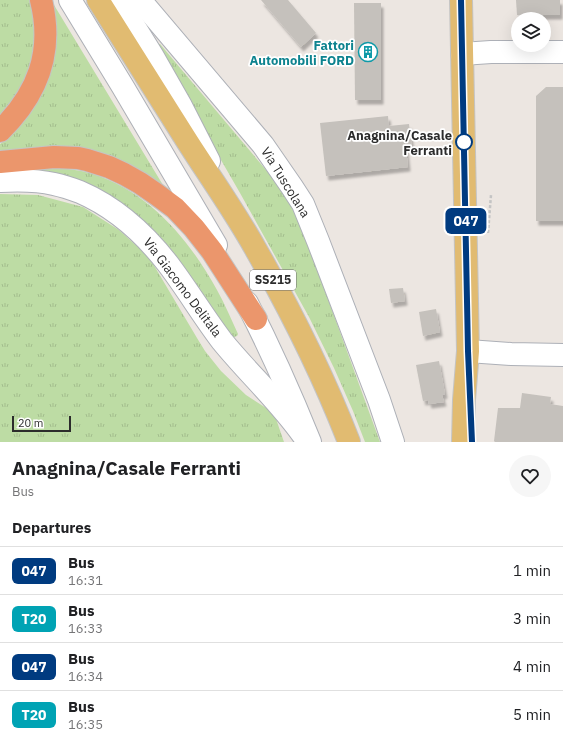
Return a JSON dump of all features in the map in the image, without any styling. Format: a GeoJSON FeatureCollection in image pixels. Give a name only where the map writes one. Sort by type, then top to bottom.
{"type":"FeatureCollection","features":[{"type":"Feature","properties":{"kind":"highway"},"geometry":{"type":"LineString","coordinates":[[0,131],[26,100],[40,72],[46,45],[46,25],[41,0]]}},
{"type":"Feature","properties":{"kind":"highway"},"geometry":{"type":"LineString","coordinates":[[0,162],[54,157],[78,158],[109,167],[140,183],[175,208],[194,228],[212,251],[256,319]]}},
{"type":"Feature","properties":{"kind":"main road"},"geometry":{"type":"LineString","coordinates":[[70,0],[123,86],[225,261],[256,319],[309,442]]}},
{"type":"Feature","properties":{"kind":"main road","name":"SS215"},"geometry":{"type":"LineString","coordinates":[[98,0],[256,249],[305,341],[325,383],[349,442]]}},
{"type":"Feature","properties":{"kind":"main road"},"geometry":{"type":"LineString","coordinates":[[118,0],[181,106],[233,211]]}},
{"type":"Feature","properties":{"kind":"main road","name":"Via Tuscolana"},"geometry":{"type":"LineString","coordinates":[[140,0],[264,145],[303,204],[379,400],[393,442]]}},
{"type":"Feature","properties":{"kind":"main road"},"geometry":{"type":"LineString","coordinates":[[461,0],[468,351],[472,442]]}},
{"type":"Feature","properties":{"kind":"main road"},"geometry":{"type":"LineString","coordinates":[[462,54],[491,52],[563,52]]}},
{"type":"Feature","properties":{"kind":"main road","name":"Via Giacomo Delitala"},"geometry":{"type":"LineString","coordinates":[[0,181],[22,180],[63,186],[98,200],[125,218],[150,242],[168,264],[230,350],[282,407],[309,442]]}},
{"type":"Feature","properties":{"kind":"main road"},"geometry":{"type":"LineString","coordinates":[[468,351],[563,355]]}},
{"type":"Feature","properties":{"kind":"main road"},"geometry":{"type":"LineString","coordinates":[[463,442],[464,400],[468,351]]}},
{"type":"Feature","properties":{"kind":"path"},"geometry":{"type":"LineString","coordinates":[[488,234],[491,195]]}},
{"type":"Feature","properties":{"kind":"green space"},"geometry":{"type":"Polygon","coordinates":[[[0,0],[31,0],[34,15],[36,43],[26,80],[0,118],[0,0]]]}},
{"type":"Feature","properties":{"kind":"green space"},"geometry":{"type":"Polygon","coordinates":[[[54,5],[166,190],[132,172],[0,155],[0,144],[9,137],[50,7],[54,5]]]}},
{"type":"Feature","properties":{"kind":"green space"},"geometry":{"type":"Polygon","coordinates":[[[157,44],[160,44],[272,177],[284,194],[307,241],[380,442],[365,442],[334,368],[309,317],[157,49],[157,44]]]}},
{"type":"Feature","properties":{"kind":"green space"},"geometry":{"type":"Polygon","coordinates":[[[50,167],[72,169],[93,174],[113,182],[149,205],[166,220],[194,253],[206,271],[225,306],[238,334],[237,336],[232,337],[170,254],[28,168],[50,167]]]}},
{"type":"Feature","properties":{"kind":"green space"},"geometry":{"type":"Polygon","coordinates":[[[0,194],[38,195],[83,207],[119,230],[149,257],[205,351],[221,371],[246,395],[274,413],[284,442],[0,442],[0,194]]]}},
{"type":"Feature","properties":{"kind":"building"},"geometry":{"type":"Polygon","coordinates":[[[261,0],[288,0],[316,33],[301,47],[261,0]]]}},
{"type":"Feature","properties":{"kind":"building"},"geometry":{"type":"Polygon","coordinates":[[[516,0],[560,0],[560,15],[551,15],[551,12],[517,12],[516,0]]]}},
{"type":"Feature","properties":{"kind":"building","name":"Fattori Automobili FORD"},"geometry":{"type":"Polygon","coordinates":[[[354,3],[381,3],[381,100],[355,100],[354,3]]]}},
{"type":"Feature","properties":{"kind":"building"},"geometry":{"type":"Polygon","coordinates":[[[546,87],[563,87],[563,221],[536,221],[536,96],[546,87]]]}},
{"type":"Feature","properties":{"kind":"building"},"geometry":{"type":"Polygon","coordinates":[[[388,116],[389,126],[409,124],[412,148],[406,148],[408,167],[326,176],[320,123],[388,116]]]}},
{"type":"Feature","properties":{"kind":"building"},"geometry":{"type":"Polygon","coordinates":[[[403,288],[405,301],[391,303],[389,289],[403,288]]]}},
{"type":"Feature","properties":{"kind":"building"},"geometry":{"type":"Polygon","coordinates":[[[436,309],[440,332],[423,336],[419,312],[436,309]]]}},
{"type":"Feature","properties":{"kind":"building"},"geometry":{"type":"Polygon","coordinates":[[[439,361],[445,394],[442,395],[444,402],[429,404],[428,400],[423,401],[416,365],[439,361]]]}},
{"type":"Feature","properties":{"kind":"building"},"geometry":{"type":"Polygon","coordinates":[[[522,393],[551,397],[550,404],[563,406],[563,442],[494,441],[498,408],[520,408],[522,393]]]}},
{"type":"Feature","properties":{"kind":"bus line","name":"047"},"geometry":{"type":"LineString","coordinates":[[461,0],[468,351],[472,442]]}},
{"type":"Feature","properties":{"kind":"place","name":"Fattori Automobili FORD"},"geometry":{"type":"Point","coordinates":[368,52]}},
{"type":"Feature","properties":{"kind":"place","name":"Anagnina/Casale Ferranti"},"geometry":{"type":"Point","coordinates":[464,142]}}]}
